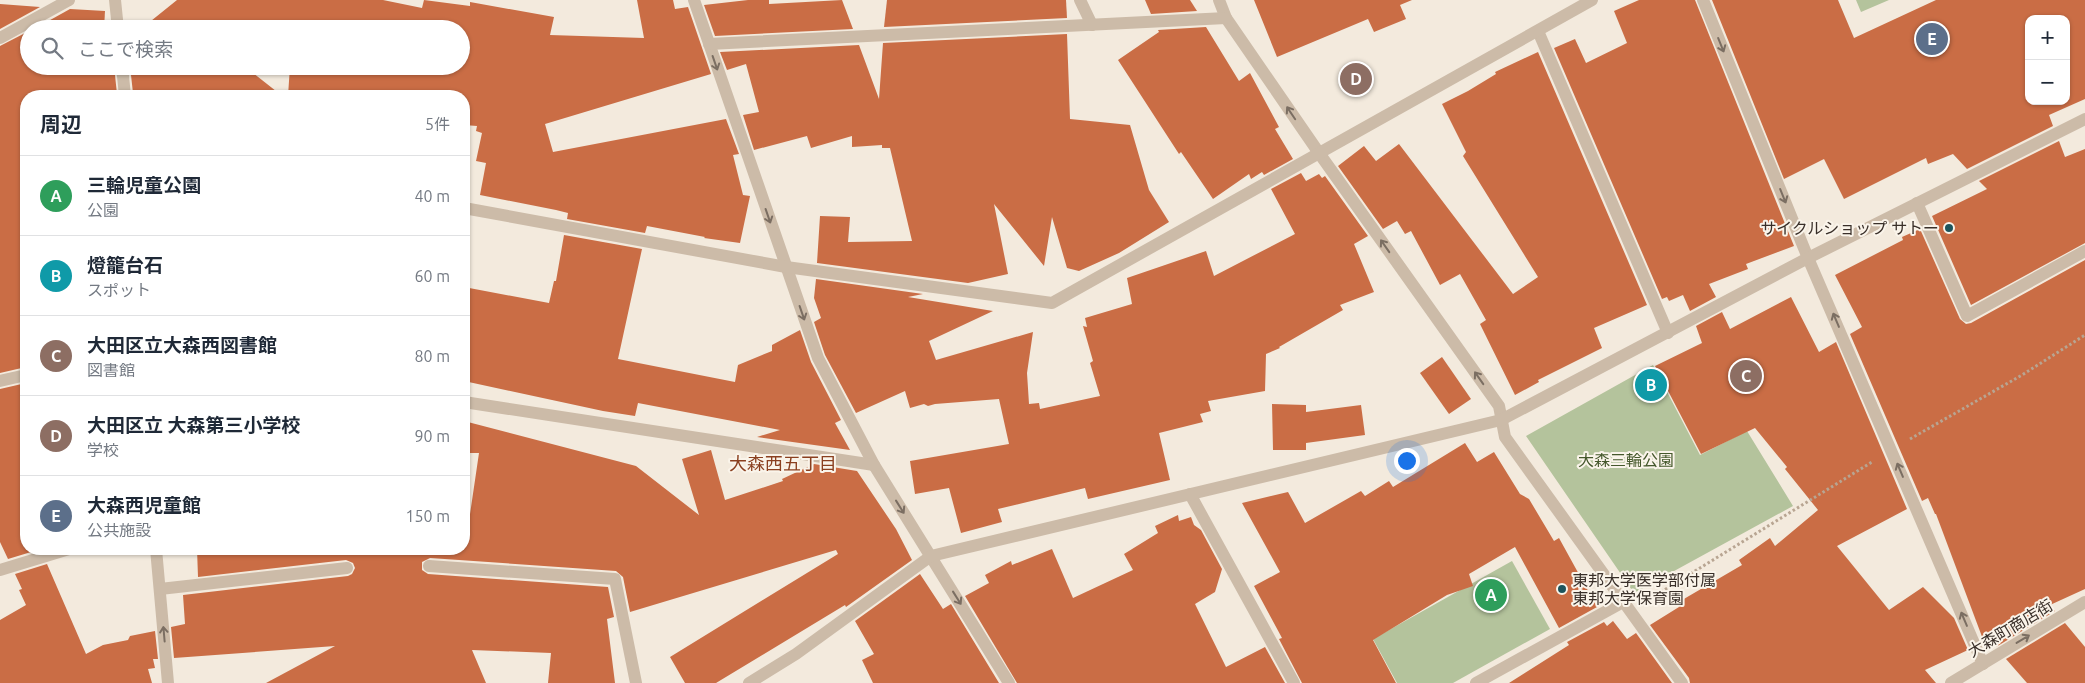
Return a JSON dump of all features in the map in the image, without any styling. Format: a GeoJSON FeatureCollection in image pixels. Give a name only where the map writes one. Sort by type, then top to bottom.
{"type":"FeatureCollection","features":[{"type":"Feature","properties":{"kind":"street"},"geometry":{"type":"LineString","coordinates":[[33,20],[69,0]]}},
{"type":"Feature","properties":{"kind":"street"},"geometry":{"type":"LineString","coordinates":[[115,0],[117,20]]}},
{"type":"Feature","properties":{"kind":"street"},"geometry":{"type":"LineString","coordinates":[[694,0],[818,358],[874,465],[1009,683]]}},
{"type":"Feature","properties":{"kind":"street"},"geometry":{"type":"LineString","coordinates":[[1080,0],[1092,24]]}},
{"type":"Feature","properties":{"kind":"street"},"geometry":{"type":"LineString","coordinates":[[1219,0],[1226,18],[1318,153],[1500,406],[1505,437],[1682,683]]}},
{"type":"Feature","properties":{"kind":"street"},"geometry":{"type":"LineString","coordinates":[[470,209],[786,266],[1052,303],[1592,0]]}},
{"type":"Feature","properties":{"kind":"street"},"geometry":{"type":"LineString","coordinates":[[1703,0],[1808,258],[1983,664]]}},
{"type":"Feature","properties":{"kind":"street"},"geometry":{"type":"LineString","coordinates":[[709,44],[1226,18]]}},
{"type":"Feature","properties":{"kind":"street"},"geometry":{"type":"LineString","coordinates":[[0,38],[20,27]]}},
{"type":"Feature","properties":{"kind":"street"},"geometry":{"type":"LineString","coordinates":[[1538,31],[1668,332]]}},
{"type":"Feature","properties":{"kind":"street"},"geometry":{"type":"LineString","coordinates":[[123,75],[124,90]]}},
{"type":"Feature","properties":{"kind":"street"},"geometry":{"type":"LineString","coordinates":[[749,683],[796,654],[932,556],[1501,420],[1808,258],[2085,119]]}},
{"type":"Feature","properties":{"kind":"street"},"geometry":{"type":"LineString","coordinates":[[1917,203],[1967,316],[2085,251]]}},
{"type":"Feature","properties":{"kind":"street"},"geometry":{"type":"LineString","coordinates":[[0,381],[20,376]]}},
{"type":"Feature","properties":{"kind":"street"},"geometry":{"type":"LineString","coordinates":[[470,403],[874,465]]}},
{"type":"Feature","properties":{"kind":"street"},"geometry":{"type":"LineString","coordinates":[[1190,494],[1294,683]]}},
{"type":"Feature","properties":{"kind":"street"},"geometry":{"type":"LineString","coordinates":[[0,570],[49,555]]}},
{"type":"Feature","properties":{"kind":"street"},"geometry":{"type":"LineString","coordinates":[[157,555],[168,683]]}},
{"type":"Feature","properties":{"kind":"street"},"geometry":{"type":"LineString","coordinates":[[429,566],[615,579],[636,683]]}},
{"type":"Feature","properties":{"kind":"street"},"geometry":{"type":"LineString","coordinates":[[160,589],[347,568]]}},
{"type":"Feature","properties":{"kind":"street","name":"大森町商店街"},"geometry":{"type":"LineString","coordinates":[[1951,683],[2085,602]]}},
{"type":"Feature","properties":{"kind":"street"},"geometry":{"type":"LineString","coordinates":[[1476,683],[1627,606]]}},
{"type":"Feature","properties":{"kind":"street"},"geometry":{"type":"LineString","coordinates":[[1497,672],[1504,683]]}},
{"type":"Feature","properties":{"kind":"path"},"geometry":{"type":"LineString","coordinates":[[1627,606],[2022,375],[2085,335]]}},
{"type":"Feature","properties":{"kind":"green space"},"geometry":{"type":"Polygon","coordinates":[[[1856,0],[1889,0],[1861,12],[1856,0]]]}},
{"type":"Feature","properties":{"kind":"green space","name":"大森三輪公園"},"geometry":{"type":"Polygon","coordinates":[[[1653,365],[1700,455],[1747,431],[1793,506],[1634,593],[1526,436],[1653,365]]]}},
{"type":"Feature","properties":{"kind":"green space"},"geometry":{"type":"Polygon","coordinates":[[[1512,561],[1550,629],[1453,683],[1397,683],[1373,639],[1512,561]]]}},
{"type":"Feature","properties":{"kind":"building"},"geometry":{"type":"Polygon","coordinates":[[[177,0],[383,0],[422,8],[424,0],[470,6],[470,2],[554,17],[550,35],[644,38],[637,0],[673,0],[675,9],[688,7],[711,74],[545,124],[553,152],[726,119],[739,154],[733,155],[743,195],[750,196],[740,243],[704,238],[647,226],[645,233],[567,219],[568,213],[480,195],[486,163],[476,161],[482,133],[476,131],[477,126],[470,125],[470,90],[288,90],[289,75],[470,75],[470,20],[152,20],[177,0]]]}},
{"type":"Feature","properties":{"kind":"building"},"geometry":{"type":"Polygon","coordinates":[[[748,0],[769,0],[769,4],[842,0],[853,29],[715,36],[704,5],[748,0]]]}},
{"type":"Feature","properties":{"kind":"building"},"geometry":{"type":"Polygon","coordinates":[[[887,0],[1066,0],[1067,18],[884,27],[887,0]]]}},
{"type":"Feature","properties":{"kind":"building"},"geometry":{"type":"Polygon","coordinates":[[[1145,0],[1190,0],[1197,11],[1151,14],[1145,0]]]}},
{"type":"Feature","properties":{"kind":"building"},"geometry":{"type":"Polygon","coordinates":[[[1254,0],[1412,0],[1400,5],[1406,19],[1374,32],[1368,19],[1277,57],[1254,0]]]}},
{"type":"Feature","properties":{"kind":"building"},"geometry":{"type":"Polygon","coordinates":[[[1639,0],[1695,0],[1794,246],[1746,264],[1748,269],[1709,284],[1716,297],[1690,311],[1683,295],[1669,301],[1667,297],[1662,299],[1554,48],[1575,39],[1586,63],[1627,43],[1614,11],[1639,0]]]}},
{"type":"Feature","properties":{"kind":"building"},"geometry":{"type":"Polygon","coordinates":[[[1712,0],[1838,0],[1854,38],[1936,0],[2085,0],[2085,99],[2049,115],[2053,126],[1967,169],[1953,154],[1928,164],[1926,158],[1844,199],[1824,159],[1784,179],[1712,0]]]}},
{"type":"Feature","properties":{"kind":"building"},"geometry":{"type":"Polygon","coordinates":[[[0,4],[40,7],[0,29],[0,4]]]}},
{"type":"Feature","properties":{"kind":"building"},"geometry":{"type":"Polygon","coordinates":[[[70,9],[105,11],[104,20],[50,20],[70,9]]]}},
{"type":"Feature","properties":{"kind":"building"},"geometry":{"type":"Polygon","coordinates":[[[1206,27],[1239,81],[1250,73],[1279,127],[1275,129],[1293,159],[1264,175],[1262,172],[1251,179],[1249,174],[1213,199],[1181,152],[1179,154],[1118,60],[1159,32],[1158,30],[1206,27]]]}},
{"type":"Feature","properties":{"kind":"building"},"geometry":{"type":"Polygon","coordinates":[[[1067,34],[1070,119],[1130,125],[1149,190],[1169,222],[1119,253],[1079,271],[1067,268],[1052,217],[1044,266],[994,204],[1008,274],[968,283],[817,263],[820,216],[850,217],[848,242],[912,241],[890,148],[882,148],[882,145],[852,147],[852,136],[811,148],[807,136],[754,150],[743,115],[759,112],[746,64],[727,70],[720,52],[859,45],[879,99],[883,43],[1067,34]]]}},
{"type":"Feature","properties":{"kind":"building"},"geometry":{"type":"Polygon","coordinates":[[[20,36],[20,75],[115,75],[117,90],[20,90],[20,368],[0,373],[0,46],[20,36]]]}},
{"type":"Feature","properties":{"kind":"building"},"geometry":{"type":"Polygon","coordinates":[[[1538,52],[1647,305],[1594,328],[1602,348],[1538,380],[1539,382],[1515,395],[1480,324],[1486,320],[1460,274],[1440,285],[1411,231],[1405,234],[1397,221],[1383,229],[1338,166],[1364,146],[1376,161],[1399,144],[1513,294],[1538,277],[1463,156],[1466,152],[1442,104],[1468,91],[1496,74],[1495,72],[1538,52]]]}},
{"type":"Feature","properties":{"kind":"building"},"geometry":{"type":"Polygon","coordinates":[[[131,75],[255,75],[275,90],[133,90],[131,75]]]}},
{"type":"Feature","properties":{"kind":"building"},"geometry":{"type":"Polygon","coordinates":[[[2059,141],[2065,157],[2085,149],[2085,243],[1971,305],[1932,216],[1987,189],[1979,181],[2059,141]]]}},
{"type":"Feature","properties":{"kind":"building"},"geometry":{"type":"Polygon","coordinates":[[[1301,173],[1306,181],[1319,174],[1322,178],[1325,176],[1368,236],[1354,244],[1374,292],[1340,305],[1343,310],[1280,348],[1266,354],[1265,391],[1208,401],[1211,411],[1200,414],[1203,422],[1159,433],[1170,480],[1088,499],[1085,488],[998,509],[1002,522],[961,533],[949,488],[915,494],[910,461],[1009,444],[999,399],[928,406],[924,404],[910,408],[905,391],[856,413],[825,355],[814,322],[821,318],[814,298],[816,279],[923,294],[908,297],[993,311],[929,341],[936,360],[1033,332],[1027,373],[1029,404],[1039,403],[1040,409],[1100,396],[1090,363],[1093,361],[1083,326],[1087,327],[1085,318],[1132,304],[1127,278],[1206,251],[1214,276],[1295,234],[1271,189],[1301,173]]]}},
{"type":"Feature","properties":{"kind":"building"},"geometry":{"type":"Polygon","coordinates":[[[1920,229],[1960,319],[1966,324],[2085,260],[2085,589],[2050,605],[2055,611],[1996,647],[1989,639],[1984,642],[1936,514],[1928,498],[1922,501],[1850,334],[1862,327],[1835,275],[1903,240],[1902,237],[1920,229]]]}},
{"type":"Feature","properties":{"kind":"building"},"geometry":{"type":"Polygon","coordinates":[[[564,235],[642,249],[618,359],[735,382],[738,365],[772,351],[772,345],[800,330],[811,362],[841,420],[835,423],[850,450],[757,437],[780,430],[638,403],[635,416],[603,411],[470,382],[470,288],[549,303],[554,281],[556,281],[564,235]]]}},
{"type":"Feature","properties":{"kind":"building"},"geometry":{"type":"Polygon","coordinates":[[[1791,297],[1819,352],[1836,342],[1907,509],[1837,546],[1889,610],[1923,587],[1954,618],[1968,650],[1925,670],[1936,683],[1690,683],[1689,678],[1650,625],[1679,607],[1677,603],[1742,565],[1739,560],[1770,538],[1775,546],[1818,510],[1785,469],[1787,467],[1755,428],[1701,454],[1655,366],[1702,343],[1696,326],[1722,312],[1730,329],[1791,297]]]}},
{"type":"Feature","properties":{"kind":"building"},"geometry":{"type":"Polygon","coordinates":[[[1442,357],[1471,399],[1449,414],[1420,373],[1442,357]]]}},
{"type":"Feature","properties":{"kind":"building"},"geometry":{"type":"Polygon","coordinates":[[[20,384],[21,555],[8,559],[0,542],[0,389],[20,384]]]}},
{"type":"Feature","properties":{"kind":"building"},"geometry":{"type":"Polygon","coordinates":[[[1272,404],[1306,405],[1306,412],[1361,405],[1365,435],[1306,443],[1306,450],[1273,450],[1272,404]]]}},
{"type":"Feature","properties":{"kind":"building"},"geometry":{"type":"Polygon","coordinates":[[[470,423],[636,466],[699,515],[682,459],[711,450],[725,500],[783,481],[782,479],[814,464],[857,471],[896,529],[912,560],[846,607],[845,605],[716,683],[685,683],[670,657],[838,554],[836,550],[630,612],[623,577],[616,571],[430,558],[422,562],[422,570],[428,574],[608,587],[614,617],[607,619],[615,683],[548,683],[551,653],[472,650],[486,683],[266,683],[335,646],[174,658],[171,627],[185,624],[183,595],[348,576],[352,574],[355,568],[353,563],[346,560],[198,577],[197,555],[470,555],[470,514],[479,453],[470,453],[470,423]]]}},
{"type":"Feature","properties":{"kind":"building"},"geometry":{"type":"Polygon","coordinates":[[[1465,443],[1477,462],[1494,452],[1520,494],[1529,499],[1554,541],[1559,538],[1597,607],[1559,628],[1515,547],[1469,574],[1473,586],[1447,595],[1373,640],[1396,683],[1302,683],[1279,639],[1282,638],[1254,586],[1280,572],[1242,503],[1288,492],[1305,523],[1361,491],[1365,496],[1389,481],[1393,487],[1465,443]]]}},
{"type":"Feature","properties":{"kind":"building"},"geometry":{"type":"Polygon","coordinates":[[[1178,515],[1179,521],[1191,517],[1194,525],[1201,530],[1222,569],[1215,592],[1195,604],[1226,667],[1265,647],[1285,683],[1017,683],[965,596],[989,583],[985,575],[1011,561],[1012,565],[1052,549],[1073,598],[1133,570],[1124,554],[1158,533],[1155,526],[1178,515]]]}},
{"type":"Feature","properties":{"kind":"building"},"geometry":{"type":"Polygon","coordinates":[[[47,564],[86,654],[103,645],[128,640],[130,636],[155,631],[158,659],[153,659],[155,668],[148,669],[152,683],[0,683],[0,620],[26,605],[19,590],[22,589],[15,574],[47,564]]]}},
{"type":"Feature","properties":{"kind":"building"},"geometry":{"type":"Polygon","coordinates":[[[920,574],[943,609],[951,604],[999,683],[873,683],[862,660],[874,654],[855,621],[920,574]]]}},
{"type":"Feature","properties":{"kind":"building"},"geometry":{"type":"Polygon","coordinates":[[[1613,621],[1627,639],[1636,633],[1672,683],[1509,683],[1569,645],[1567,642],[1604,622],[1607,626],[1613,621]]]}},
{"type":"Feature","properties":{"kind":"building"},"geometry":{"type":"Polygon","coordinates":[[[2065,623],[2085,647],[2085,683],[2027,683],[2006,659],[2065,623]]]}},
{"type":"Feature","properties":{"kind":"place","name":"大森西児童館"},"geometry":{"type":"Point","coordinates":[1932,39]}},
{"type":"Feature","properties":{"kind":"place","name":"大田区立 大森第三小学校"},"geometry":{"type":"Point","coordinates":[1356,79]}},
{"type":"Feature","properties":{"kind":"place","name":"サイクルショップ サトー"},"geometry":{"type":"Point","coordinates":[1949,228]}},
{"type":"Feature","properties":{"kind":"place","name":"大田区立大森西図書館"},"geometry":{"type":"Point","coordinates":[1746,376]}},
{"type":"Feature","properties":{"kind":"place","name":"燈籠台石"},"geometry":{"type":"Point","coordinates":[1651,385]}},
{"type":"Feature","properties":{"kind":"place","name":"東邦大学医学部付属 東邦大学保育園"},"geometry":{"type":"Point","coordinates":[1562,589]}},
{"type":"Feature","properties":{"kind":"place","name":"三輪児童公園"},"geometry":{"type":"Point","coordinates":[1491,595]}},
{"type":"Feature","properties":{"kind":"district","name":"大森西五丁目"},"geometry":{"type":"Point","coordinates":[783,464]}}]}
